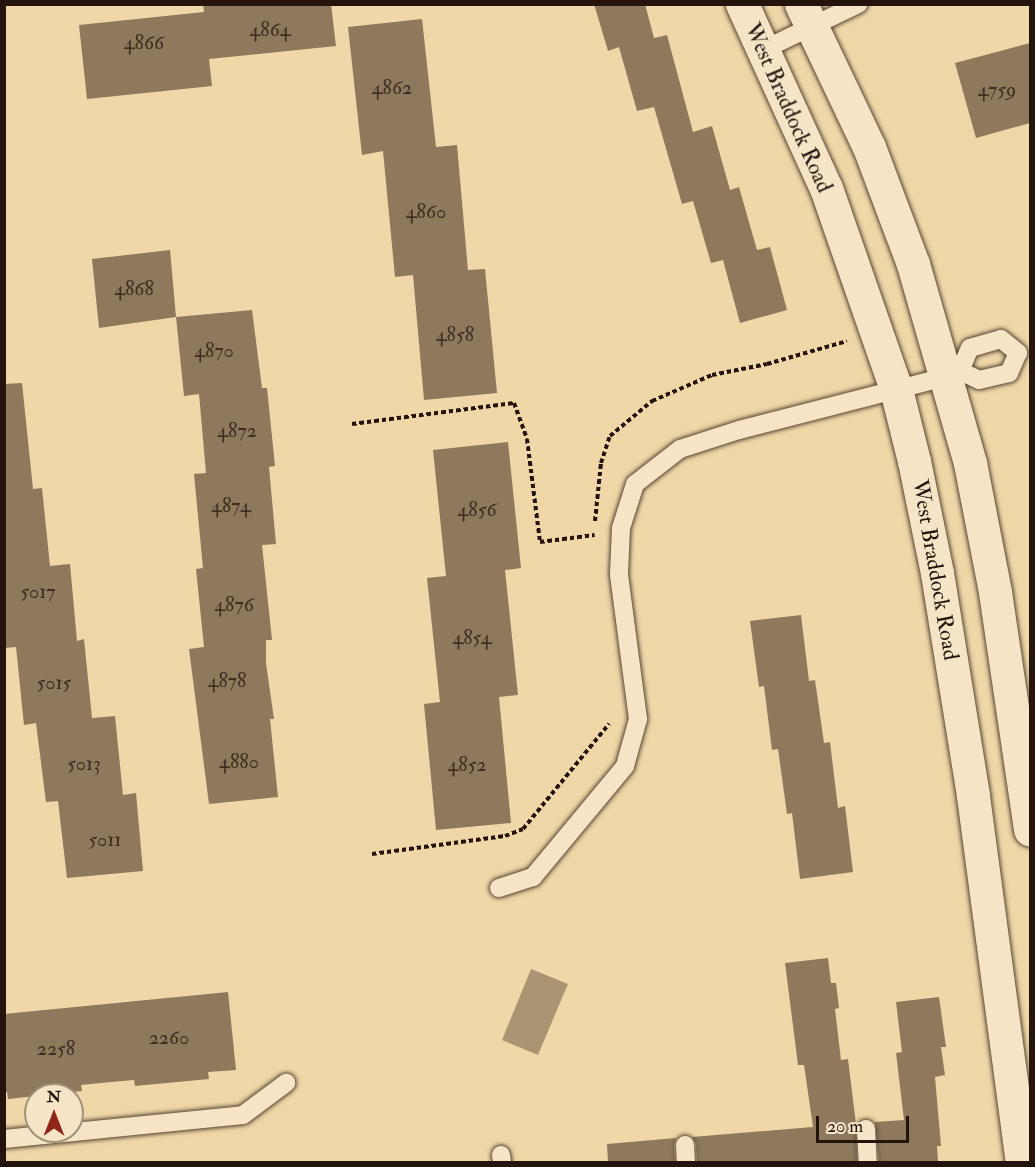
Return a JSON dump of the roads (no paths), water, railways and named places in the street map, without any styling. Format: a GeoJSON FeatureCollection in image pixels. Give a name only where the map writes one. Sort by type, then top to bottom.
{"type":"FeatureCollection","features":[{"type":"Feature","properties":{"kind":"main road","name":"West Braddock Road"},"geometry":{"type":"LineString","coordinates":[[742,4],[826,188],[896,389],[926,517],[954,675],[1022,1162]]}},
{"type":"Feature","properties":{"kind":"main road"},"geometry":{"type":"LineString","coordinates":[[807,16],[869,147],[953,374],[995,592],[1030,829]]}},
{"type":"Feature","properties":{"kind":"lane"},"geometry":{"type":"LineString","coordinates":[[763,50],[807,16],[858,4]]}},
{"type":"Feature","properties":{"kind":"lane"},"geometry":{"type":"LineString","coordinates":[[499,888],[533,877],[625,766],[638,718],[619,574],[621,528],[635,484],[680,449],[739,430],[953,374],[980,380],[1009,373],[1024,352],[1001,339],[970,348],[953,374]]}},
{"type":"Feature","properties":{"kind":"lane"},"geometry":{"type":"LineString","coordinates":[[4,1139],[243,1115],[286,1083]]}},
{"type":"Feature","properties":{"kind":"lane"},"geometry":{"type":"LineString","coordinates":[[866,1129],[868,1162]]}}]}
